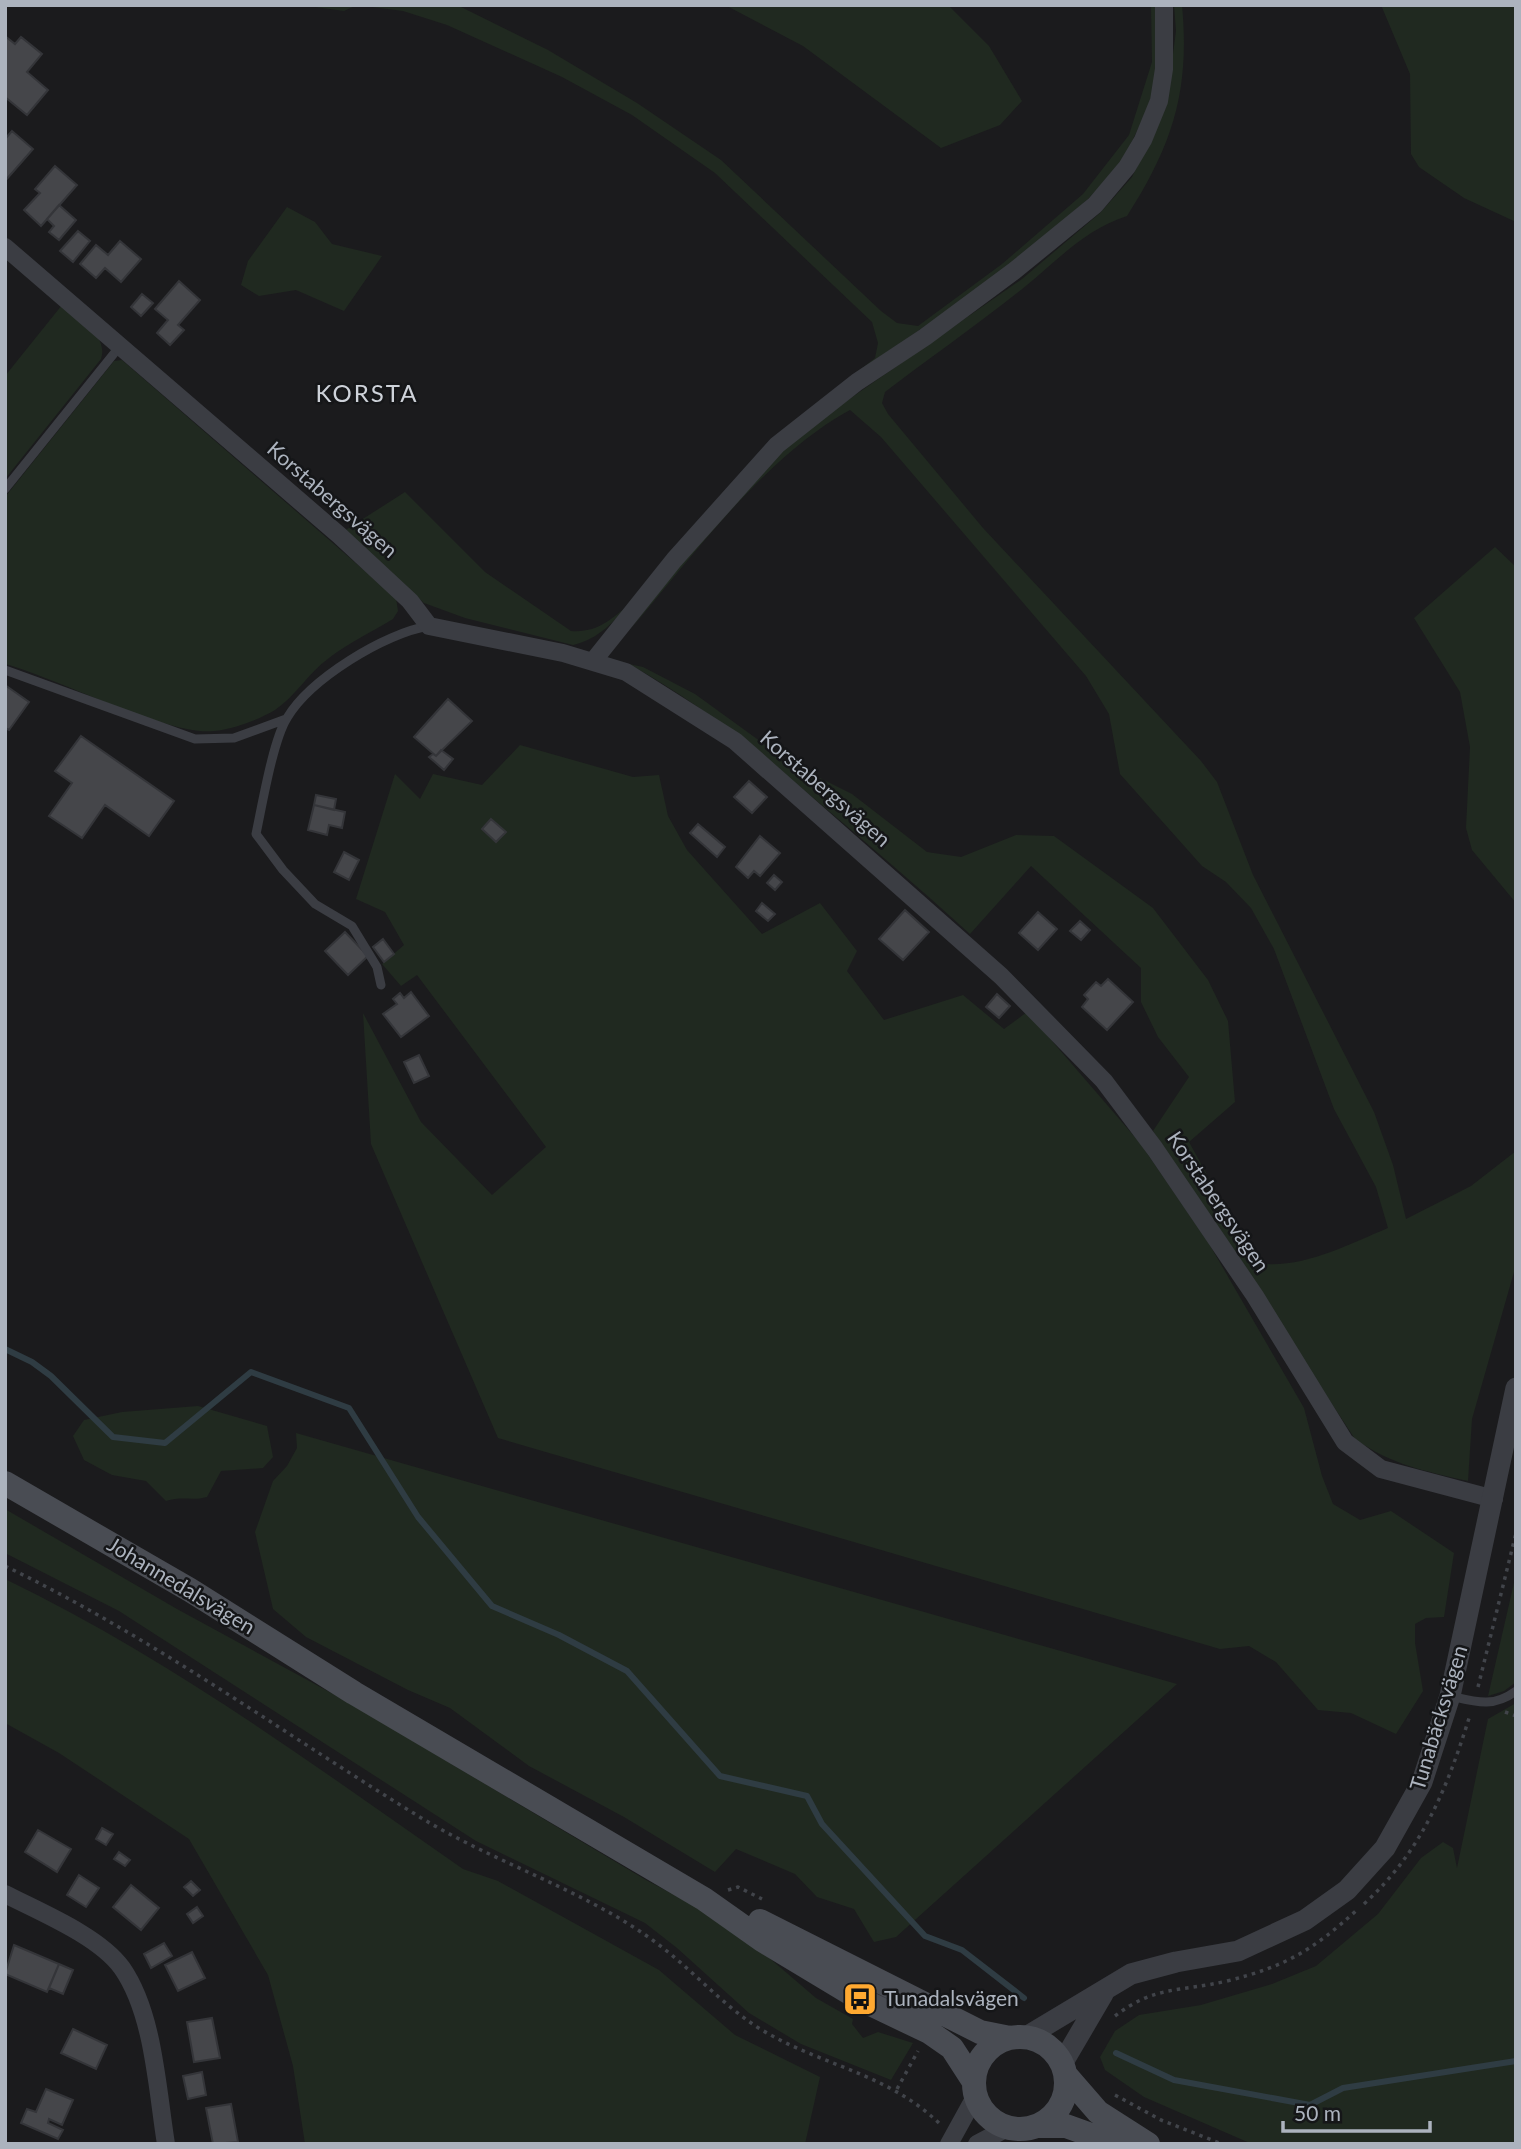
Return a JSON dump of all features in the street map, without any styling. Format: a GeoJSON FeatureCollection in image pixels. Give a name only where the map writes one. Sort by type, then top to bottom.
{"type":"FeatureCollection","features":[{"type":"Feature","properties":{"kind":"main road","name":"Johannedalsvägen"},"geometry":{"type":"LineString","coordinates":[[5,1483],[190,1590],[354,1693],[704,1899],[762,1940],[860,1999],[944,2043],[952,2048],[975,2088]]}},
{"type":"Feature","properties":{"kind":"main road","name":"Johannedalsvägen"},"geometry":{"type":"LineString","coordinates":[[5,1497],[183,1603],[354,1693]]}},
{"type":"Feature","properties":{"kind":"main road","name":"Johannedalsvägen"},"geometry":{"type":"LineString","coordinates":[[704,1899],[756,1919],[980,2032],[1018,2038]]}},
{"type":"Feature","properties":{"kind":"main road"},"geometry":{"type":"LineString","coordinates":[[1116,2144],[1066,2126],[1009,2127],[985,2112],[975,2088],[976,2068],[986,2052],[1018,2038],[1052,2050],[1083,2099],[1098,2112],[1148,2144]]}},
{"type":"Feature","properties":{"kind":"main road"},"geometry":{"type":"LineString","coordinates":[[1036,2126],[1047,2120],[1061,2104],[1066,2088],[1063,2069]]}},
{"type":"Feature","properties":{"kind":"street"},"geometry":{"type":"LineString","coordinates":[[594,660],[674,560],[777,445],[857,382],[970,304],[1095,205],[1127,167],[1143,140],[1159,101],[1164,69],[1164,5]]}},
{"type":"Feature","properties":{"kind":"street","name":"Korstabergsvägen"},"geometry":{"type":"LineString","coordinates":[[5,247],[339,535],[411,601],[429,626],[594,660],[626,672],[735,741],[1001,976],[1104,1082],[1155,1149],[1255,1296],[1345,1442],[1381,1469],[1494,1499]]}},
{"type":"Feature","properties":{"kind":"street","name":"Tunabäcksvägen"},"geometry":{"type":"LineString","coordinates":[[1018,2038],[1131,1974],[1151,1967],[1238,1951],[1305,1920],[1347,1890],[1385,1847],[1408,1811],[1422,1782],[1450,1696],[1516,1388]]}},
{"type":"Feature","properties":{"kind":"street"},"geometry":{"type":"LineString","coordinates":[[5,1894],[89,1939],[121,1967],[142,2005],[166,2144]]}},
{"type":"Feature","properties":{"kind":"street","name":"Tunabäcksvägen"},"geometry":{"type":"LineString","coordinates":[[1063,2069],[1104,1991]]}},
{"type":"Feature","properties":{"kind":"street"},"geometry":{"type":"LineString","coordinates":[[951,2140],[975,2088]]}},
{"type":"Feature","properties":{"kind":"street"},"geometry":{"type":"LineString","coordinates":[[977,2144],[1009,2127]]}},
{"type":"Feature","properties":{"kind":"lane"},"geometry":{"type":"LineString","coordinates":[[5,488],[120,346]]}},
{"type":"Feature","properties":{"kind":"lane"},"geometry":{"type":"LineString","coordinates":[[5,670],[195,739],[234,738],[286,719],[339,668],[370,647],[405,630],[429,626]]}},
{"type":"Feature","properties":{"kind":"lane"},"geometry":{"type":"LineString","coordinates":[[286,719],[256,834],[283,870],[315,904],[352,926],[377,967],[381,985]]}},
{"type":"Feature","properties":{"kind":"lane"},"geometry":{"type":"LineString","coordinates":[[1450,1696],[1489,1704],[1503,1701],[1516,1691]]}},
{"type":"Feature","properties":{"kind":"path"},"geometry":{"type":"LineString","coordinates":[[1108,2024],[1137,2000],[1155,1992],[1224,1982],[1296,1959],[1338,1927],[1385,1884],[1414,1850],[1439,1803],[1474,1702],[1516,1533]]}},
{"type":"Feature","properties":{"kind":"path"},"geometry":{"type":"LineString","coordinates":[[5,1566],[112,1623],[472,1847],[616,1917],[652,1940],[756,2026],[792,2047],[897,2089],[922,2106],[951,2140]]}},
{"type":"Feature","properties":{"kind":"shaded area"},"geometry":{"type":"Polygon","coordinates":[[[301,5],[357,5],[344,11],[301,5]]]}},
{"type":"Feature","properties":{"kind":"shaded area"},"geometry":{"type":"Polygon","coordinates":[[[357,5],[457,5],[548,50],[637,103],[721,160],[881,311],[897,323],[918,326],[1002,264],[1083,194],[1129,135],[1152,62],[1151,5],[1155,5],[1156,69],[1152,100],[1120,166],[1087,200],[1003,273],[852,376],[875,358],[878,343],[872,322],[715,173],[632,115],[562,77],[447,25],[403,11],[357,5]]]}},
{"type":"Feature","properties":{"kind":"shaded area"},"geometry":{"type":"Polygon","coordinates":[[[725,5],[948,5],[989,46],[1022,101],[1000,125],[941,148],[803,46],[725,5]]]}},
{"type":"Feature","properties":{"kind":"shaded area"},"geometry":{"type":"Polygon","coordinates":[[[1174,5],[1182,5],[1184,36],[1183,64],[1175,115],[1156,165],[1127,216],[1099,228],[1074,245],[1010,299],[885,392],[882,403],[888,414],[983,528],[1201,761],[1217,782],[1253,875],[1374,1112],[1393,1165],[1406,1219],[1471,1186],[1516,1151],[1516,1265],[1472,1419],[1468,1481],[1396,1461],[1355,1439],[1153,1131],[1189,1077],[1158,1037],[1141,1002],[1141,968],[1031,866],[970,934],[763,756],[698,707],[629,664],[643,667],[695,694],[790,763],[852,794],[927,852],[961,857],[1016,835],[1054,836],[1153,908],[1208,980],[1228,1021],[1235,1102],[1189,1142],[1256,1263],[1290,1263],[1307,1259],[1388,1228],[1376,1187],[1334,1109],[1274,949],[1251,908],[1226,882],[1202,866],[1120,774],[1109,714],[1086,676],[881,437],[850,410],[788,454],[759,481],[704,540],[630,630],[678,567],[750,482],[802,432],[1022,279],[1100,213],[1132,177],[1166,107],[1176,31],[1174,5]]]}},
{"type":"Feature","properties":{"kind":"shaded area"},"geometry":{"type":"Polygon","coordinates":[[[1381,5],[1516,5],[1516,222],[1464,198],[1419,167],[1411,154],[1410,74],[1381,5]]]}},
{"type":"Feature","properties":{"kind":"shaded area"},"geometry":{"type":"Polygon","coordinates":[[[287,207],[315,222],[332,244],[382,256],[344,311],[296,290],[259,296],[241,285],[248,261],[287,207]]]}},
{"type":"Feature","properties":{"kind":"shaded area"},"geometry":{"type":"Polygon","coordinates":[[[62,305],[96,335],[101,342],[101,359],[5,479],[5,376],[62,305]]]}},
{"type":"Feature","properties":{"kind":"shaded area"},"geometry":{"type":"Polygon","coordinates":[[[122,360],[396,598],[398,611],[393,619],[329,658],[275,710],[246,724],[214,731],[169,725],[5,664],[5,497],[114,361],[122,360]]]}},
{"type":"Feature","properties":{"kind":"shaded area"},"geometry":{"type":"Polygon","coordinates":[[[405,492],[485,572],[571,631],[597,627],[631,603],[598,634],[573,645],[465,618],[424,603],[344,531],[405,492]]]}},
{"type":"Feature","properties":{"kind":"shaded area"},"geometry":{"type":"Polygon","coordinates":[[[1495,547],[1516,567],[1516,903],[1472,850],[1466,828],[1470,747],[1460,692],[1414,618],[1495,547]]]}},
{"type":"Feature","properties":{"kind":"shaded area"},"geometry":{"type":"Polygon","coordinates":[[[520,745],[633,777],[659,775],[668,816],[687,850],[762,934],[820,903],[857,951],[847,971],[884,1020],[963,995],[1004,1029],[1027,1012],[1140,1143],[1208,1242],[1304,1408],[1322,1476],[1333,1504],[1360,1520],[1391,1511],[1454,1553],[1444,1617],[1426,1618],[1415,1624],[1415,1643],[1423,1691],[1396,1734],[1351,1713],[1318,1710],[1276,1662],[1249,1646],[1220,1649],[498,1438],[371,1144],[363,1013],[421,1122],[492,1195],[546,1147],[417,975],[401,986],[382,964],[404,945],[385,912],[356,899],[395,774],[420,799],[433,774],[482,785],[520,745]]]}},
{"type":"Feature","properties":{"kind":"shaded area"},"geometry":{"type":"Polygon","coordinates":[[[198,1406],[267,1426],[273,1457],[263,1468],[221,1471],[207,1497],[166,1501],[146,1481],[112,1475],[84,1460],[73,1436],[84,1420],[122,1412],[198,1406]]]}},
{"type":"Feature","properties":{"kind":"shaded area"},"geometry":{"type":"Polygon","coordinates":[[[296,1433],[1177,1684],[896,1937],[874,1942],[854,1909],[817,1897],[795,1874],[736,1849],[715,1872],[624,1817],[529,1766],[450,1708],[408,1690],[306,1637],[273,1609],[255,1532],[273,1481],[287,1466],[297,1448],[296,1433]]]}},
{"type":"Feature","properties":{"kind":"shaded area"},"geometry":{"type":"Polygon","coordinates":[[[5,1509],[177,1609],[346,1701],[646,1880],[697,1907],[761,1951],[816,1998],[853,2019],[852,2024],[863,2038],[878,2032],[913,2043],[891,2080],[801,2044],[749,2013],[645,1923],[476,1841],[119,1611],[5,1553],[5,1509]]]}},
{"type":"Feature","properties":{"kind":"shaded area"},"geometry":{"type":"Polygon","coordinates":[[[1516,1574],[1516,1682],[1504,1691],[1488,1696],[1516,1574]]]}},
{"type":"Feature","properties":{"kind":"shaded area"},"geometry":{"type":"Polygon","coordinates":[[[5,1579],[66,1610],[183,1678],[463,1869],[498,1881],[659,1970],[735,2035],[820,2077],[805,2144],[305,2144],[293,2066],[268,1975],[189,1839],[59,1753],[5,1723],[5,1579]]]}},
{"type":"Feature","properties":{"kind":"shaded area"},"geometry":{"type":"Polygon","coordinates":[[[1516,1703],[1516,2144],[1252,2144],[1144,2097],[1105,2070],[1100,2057],[1115,2031],[1139,2015],[1201,2005],[1272,1984],[1316,1966],[1378,1914],[1421,1858],[1443,1842],[1453,1848],[1457,1868],[1488,1719],[1516,1703]]]}},
{"type":"Feature","properties":{"kind":"building"},"geometry":{"type":"Polygon","coordinates":[[[5,36],[15,44],[21,37],[42,54],[27,72],[48,90],[27,115],[5,97],[5,36]]]}},
{"type":"Feature","properties":{"kind":"building"},"geometry":{"type":"Polygon","coordinates":[[[12,131],[33,149],[5,181],[5,139],[12,131]]]}},
{"type":"Feature","properties":{"kind":"building"},"geometry":{"type":"Polygon","coordinates":[[[55,166],[77,185],[41,226],[24,210],[40,193],[35,189],[55,166]]]}},
{"type":"Feature","properties":{"kind":"building"},"geometry":{"type":"Polygon","coordinates":[[[59,205],[76,220],[59,240],[49,232],[54,226],[47,219],[59,205]]]}},
{"type":"Feature","properties":{"kind":"building"},"geometry":{"type":"Polygon","coordinates":[[[78,231],[90,241],[73,262],[60,251],[78,231]]]}},
{"type":"Feature","properties":{"kind":"building"},"geometry":{"type":"Polygon","coordinates":[[[120,241],[141,259],[121,282],[105,268],[96,278],[80,264],[96,245],[108,255],[120,241]]]}},
{"type":"Feature","properties":{"kind":"building"},"geometry":{"type":"Polygon","coordinates":[[[179,281],[200,300],[178,325],[184,330],[170,345],[157,333],[168,320],[155,309],[179,281]]]}},
{"type":"Feature","properties":{"kind":"building"},"geometry":{"type":"Polygon","coordinates":[[[142,294],[153,303],[141,316],[131,307],[142,294]]]}},
{"type":"Feature","properties":{"kind":"building"},"geometry":{"type":"Polygon","coordinates":[[[5,685],[29,702],[9,730],[5,728],[5,685]]]}},
{"type":"Feature","properties":{"kind":"building"},"geometry":{"type":"Polygon","coordinates":[[[448,699],[472,721],[436,756],[414,737],[448,699]]]}},
{"type":"Feature","properties":{"kind":"building"},"geometry":{"type":"Polygon","coordinates":[[[81,736],[174,801],[149,836],[105,805],[82,838],[49,816],[72,783],[55,771],[81,736]]]}},
{"type":"Feature","properties":{"kind":"building"},"geometry":{"type":"Polygon","coordinates":[[[441,750],[453,759],[444,770],[429,757],[433,754],[436,756],[441,750]]]}},
{"type":"Feature","properties":{"kind":"building"},"geometry":{"type":"Polygon","coordinates":[[[749,781],[767,797],[752,813],[734,797],[749,781]]]}},
{"type":"Feature","properties":{"kind":"building"},"geometry":{"type":"Polygon","coordinates":[[[316,795],[336,799],[334,810],[314,805],[316,795]]]}},
{"type":"Feature","properties":{"kind":"building"},"geometry":{"type":"Polygon","coordinates":[[[314,805],[345,812],[342,828],[329,825],[327,835],[308,830],[314,805]]]}},
{"type":"Feature","properties":{"kind":"building"},"geometry":{"type":"Polygon","coordinates":[[[491,819],[506,832],[496,842],[482,829],[491,819]]]}},
{"type":"Feature","properties":{"kind":"building"},"geometry":{"type":"Polygon","coordinates":[[[698,824],[725,847],[717,857],[690,833],[698,824]]]}},
{"type":"Feature","properties":{"kind":"building"},"geometry":{"type":"Polygon","coordinates":[[[760,836],[780,853],[760,876],[754,871],[748,878],[736,867],[760,836]]]}},
{"type":"Feature","properties":{"kind":"building"},"geometry":{"type":"Polygon","coordinates":[[[344,852],[359,860],[349,880],[334,872],[344,852]]]}},
{"type":"Feature","properties":{"kind":"building"},"geometry":{"type":"Polygon","coordinates":[[[774,875],[782,882],[775,890],[767,883],[774,875]]]}},
{"type":"Feature","properties":{"kind":"building"},"geometry":{"type":"Polygon","coordinates":[[[762,903],[775,914],[768,921],[756,911],[762,903]]]}},
{"type":"Feature","properties":{"kind":"building"},"geometry":{"type":"Polygon","coordinates":[[[905,910],[929,932],[903,960],[879,939],[905,910]]]}},
{"type":"Feature","properties":{"kind":"building"},"geometry":{"type":"Polygon","coordinates":[[[1038,912],[1057,929],[1038,950],[1019,933],[1038,912]]]}},
{"type":"Feature","properties":{"kind":"building"},"geometry":{"type":"Polygon","coordinates":[[[1080,921],[1090,930],[1081,940],[1070,931],[1080,921]]]}},
{"type":"Feature","properties":{"kind":"building"},"geometry":{"type":"Polygon","coordinates":[[[345,932],[368,956],[348,975],[325,951],[345,932]]]}},
{"type":"Feature","properties":{"kind":"building"},"geometry":{"type":"Polygon","coordinates":[[[383,939],[394,954],[384,962],[373,947],[383,939]]]}},
{"type":"Feature","properties":{"kind":"building"},"geometry":{"type":"Polygon","coordinates":[[[1108,979],[1133,1002],[1107,1030],[1082,1007],[1088,999],[1084,995],[1096,982],[1101,986],[1108,979]]]}},
{"type":"Feature","properties":{"kind":"building"},"geometry":{"type":"Polygon","coordinates":[[[411,992],[429,1016],[401,1037],[383,1014],[397,1004],[393,999],[400,993],[404,998],[411,992]]]}},
{"type":"Feature","properties":{"kind":"building"},"geometry":{"type":"Polygon","coordinates":[[[997,994],[1010,1006],[999,1018],[986,1007],[997,994]]]}},
{"type":"Feature","properties":{"kind":"building"},"geometry":{"type":"Polygon","coordinates":[[[419,1055],[429,1076],[414,1083],[404,1062],[419,1055]]]}},
{"type":"Feature","properties":{"kind":"building"},"geometry":{"type":"Polygon","coordinates":[[[102,1828],[113,1834],[106,1845],[96,1839],[102,1828]]]}},
{"type":"Feature","properties":{"kind":"building"},"geometry":{"type":"Polygon","coordinates":[[[38,1830],[71,1849],[57,1872],[25,1852],[38,1830]]]}},
{"type":"Feature","properties":{"kind":"building"},"geometry":{"type":"Polygon","coordinates":[[[119,1852],[130,1860],[125,1866],[114,1859],[119,1852]]]}},
{"type":"Feature","properties":{"kind":"building"},"geometry":{"type":"Polygon","coordinates":[[[79,1875],[99,1888],[86,1907],[67,1895],[79,1875]]]}},
{"type":"Feature","properties":{"kind":"building"},"geometry":{"type":"Polygon","coordinates":[[[191,1881],[200,1890],[193,1896],[184,1887],[191,1881]]]}},
{"type":"Feature","properties":{"kind":"building"},"geometry":{"type":"Polygon","coordinates":[[[131,1885],[159,1908],[141,1930],[113,1907],[131,1885]]]}},
{"type":"Feature","properties":{"kind":"building"},"geometry":{"type":"Polygon","coordinates":[[[197,1907],[203,1916],[193,1923],[187,1914],[197,1907]]]}},
{"type":"Feature","properties":{"kind":"building"},"geometry":{"type":"Polygon","coordinates":[[[164,1943],[172,1956],[151,1968],[144,1954],[164,1943]]]}},
{"type":"Feature","properties":{"kind":"building"},"geometry":{"type":"Polygon","coordinates":[[[14,1945],[59,1964],[47,1992],[5,1974],[14,1945]]]}},
{"type":"Feature","properties":{"kind":"building"},"geometry":{"type":"Polygon","coordinates":[[[192,1952],[205,1978],[178,1991],[165,1965],[192,1952]]]}},
{"type":"Feature","properties":{"kind":"building"},"geometry":{"type":"Polygon","coordinates":[[[59,1964],[73,1970],[63,1994],[49,1988],[59,1964]]]}},
{"type":"Feature","properties":{"kind":"building"},"geometry":{"type":"Polygon","coordinates":[[[212,2018],[220,2058],[194,2062],[187,2022],[212,2018]]]}},
{"type":"Feature","properties":{"kind":"building"},"geometry":{"type":"Polygon","coordinates":[[[73,2029],[107,2045],[96,2069],[61,2053],[73,2029]]]}},
{"type":"Feature","properties":{"kind":"building"},"geometry":{"type":"Polygon","coordinates":[[[202,2072],[206,2095],[188,2099],[183,2076],[202,2072]]]}},
{"type":"Feature","properties":{"kind":"building"},"geometry":{"type":"Polygon","coordinates":[[[46,2089],[73,2100],[62,2125],[49,2119],[48,2123],[63,2130],[58,2139],[21,2123],[27,2109],[36,2112],[46,2089]]]}},
{"type":"Feature","properties":{"kind":"building"},"geometry":{"type":"Polygon","coordinates":[[[231,2104],[238,2142],[213,2144],[206,2108],[231,2104]]]}},
{"type":"Feature","properties":{"kind":"waterway"},"geometry":{"type":"LineString","coordinates":[[5,1349],[32,1362],[51,1376],[113,1437],[165,1443],[251,1372],[349,1408],[418,1517],[492,1606],[559,1635],[627,1671],[720,1776],[807,1796],[822,1824],[925,1936],[962,1950],[1024,1998]]}},
{"type":"Feature","properties":{"kind":"waterway"},"geometry":{"type":"LineString","coordinates":[[1116,2053],[1174,2080],[1310,2105],[1343,2088],[1516,2061]]}},
{"type":"Feature","properties":{"kind":"place","name":"Tunadalsvägen"},"geometry":{"type":"Point","coordinates":[860,1999]}},
{"type":"Feature","properties":{"kind":"district","name":"KORSTA"},"geometry":{"type":"Point","coordinates":[367,394]}}]}
